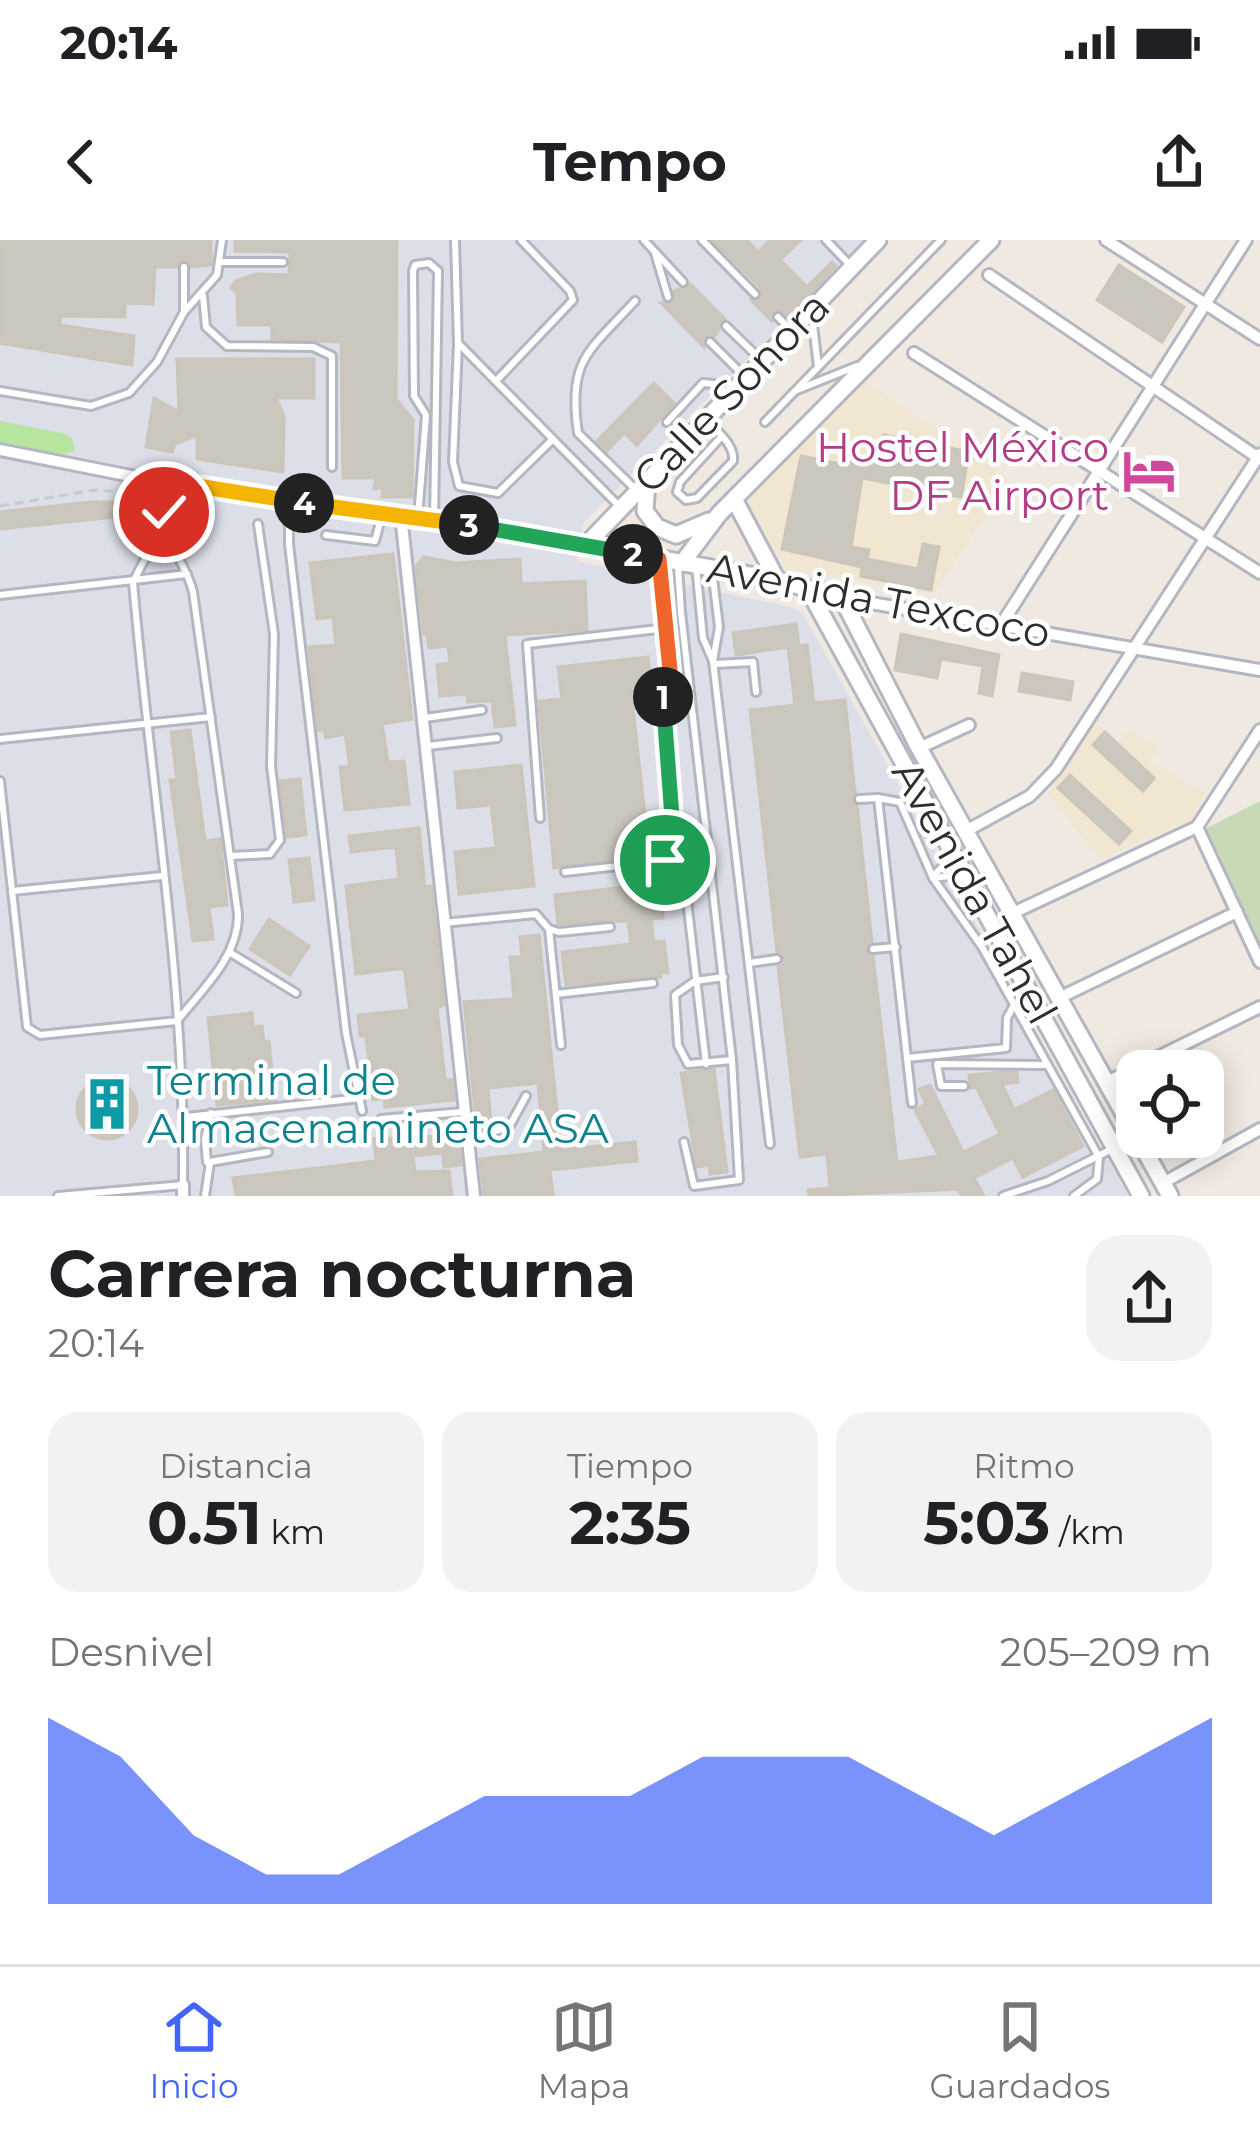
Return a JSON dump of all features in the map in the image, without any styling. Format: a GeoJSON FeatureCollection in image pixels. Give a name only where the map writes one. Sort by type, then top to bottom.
{"type":"FeatureCollection","features":[{"type":"Feature","properties":{"kind":"street"},"geometry":{"type":"LineString","coordinates":[[642,484],[645,512],[667,533],[686,534],[719,514],[991,240]]}},
{"type":"Feature","properties":{"kind":"street"},"geometry":{"type":"LineString","coordinates":[[1106,240],[1260,339]]}},
{"type":"Feature","properties":{"kind":"street"},"geometry":{"type":"LineString","coordinates":[[1001,625],[1246,240]]}},
{"type":"Feature","properties":{"kind":"street","name":"Calle Sonora"},"geometry":{"type":"LineString","coordinates":[[586,545],[872,242]]}},
{"type":"Feature","properties":{"kind":"street"},"geometry":{"type":"LineString","coordinates":[[966,831],[1042,785],[1259,456],[989,275]]}},
{"type":"Feature","properties":{"kind":"street"},"geometry":{"type":"LineString","coordinates":[[914,353],[1260,573]]}},
{"type":"Feature","properties":{"kind":"street","name":"Avenida Texcoco"},"geometry":{"type":"LineString","coordinates":[[0,451],[141,478],[586,545],[777,580],[842,598],[1260,670]]}},
{"type":"Feature","properties":{"kind":"street"},"geometry":{"type":"LineString","coordinates":[[734,499],[777,580]]}},
{"type":"Feature","properties":{"kind":"street"},"geometry":{"type":"LineString","coordinates":[[692,564],[719,514]]}},
{"type":"Feature","properties":{"kind":"street"},"geometry":{"type":"LineString","coordinates":[[400,515],[474,1196]]}},
{"type":"Feature","properties":{"kind":"street","name":"Avenida Tahel"},"geometry":{"type":"LineString","coordinates":[[808,590],[1141,1196]]}},
{"type":"Feature","properties":{"kind":"street","name":"Avenida Tahel"},"geometry":{"type":"LineString","coordinates":[[842,598],[920,748],[1116,1098]]}},
{"type":"Feature","properties":{"kind":"street"},"geometry":{"type":"LineString","coordinates":[[920,748],[969,724]]}},
{"type":"Feature","properties":{"kind":"street"},"geometry":{"type":"LineString","coordinates":[[1013,913],[1197,827],[1260,730]]}},
{"type":"Feature","properties":{"kind":"street"},"geometry":{"type":"LineString","coordinates":[[1197,827],[1260,962]]}},
{"type":"Feature","properties":{"kind":"street"},"geometry":{"type":"LineString","coordinates":[[1061,998],[1237,912]]}},
{"type":"Feature","properties":{"kind":"street"},"geometry":{"type":"LineString","coordinates":[[1107,1082],[1260,1007]]}},
{"type":"Feature","properties":{"kind":"street"},"geometry":{"type":"LineString","coordinates":[[1166,1190],[1260,1129]]}},
{"type":"Feature","properties":{"kind":"street","name":"Avenida Tahel"},"geometry":{"type":"LineString","coordinates":[[1148,1158],[1166,1190]]}},
{"type":"Feature","properties":{"kind":"lane"},"geometry":{"type":"LineString","coordinates":[[0,392],[76,405],[116,400],[144,378],[184,313],[203,296],[222,262],[222,240]]}},
{"type":"Feature","properties":{"kind":"lane"},"geometry":{"type":"LineString","coordinates":[[454,240],[458,343],[453,462],[458,487],[498,494],[552,440]]}},
{"type":"Feature","properties":{"kind":"lane"},"geometry":{"type":"LineString","coordinates":[[496,381],[573,300],[570,291],[521,240]]}},
{"type":"Feature","properties":{"kind":"lane"},"geometry":{"type":"LineString","coordinates":[[644,240],[683,282]]}},
{"type":"Feature","properties":{"kind":"lane"},"geometry":{"type":"LineString","coordinates":[[702,240],[755,293]]}},
{"type":"Feature","properties":{"kind":"lane"},"geometry":{"type":"LineString","coordinates":[[826,240],[852,266]]}},
{"type":"Feature","properties":{"kind":"lane"},"geometry":{"type":"LineString","coordinates":[[765,422],[941,240]]}},
{"type":"Feature","properties":{"kind":"lane"},"geometry":{"type":"LineString","coordinates":[[654,250],[668,297]]}},
{"type":"Feature","properties":{"kind":"lane"},"geometry":{"type":"LineString","coordinates":[[222,262],[283,262]]}},
{"type":"Feature","properties":{"kind":"lane"},"geometry":{"type":"LineString","coordinates":[[418,518],[426,415],[414,389],[413,271],[421,262],[435,265],[438,271],[434,520]]}},
{"type":"Feature","properties":{"kind":"lane"},"geometry":{"type":"LineString","coordinates":[[184,267],[184,313]]}},
{"type":"Feature","properties":{"kind":"lane"},"geometry":{"type":"LineString","coordinates":[[203,296],[206,327],[227,346],[313,347],[332,356],[332,467]]}},
{"type":"Feature","properties":{"kind":"lane"},"geometry":{"type":"LineString","coordinates":[[635,301],[587,353],[574,382],[578,433],[642,484]]}},
{"type":"Feature","properties":{"kind":"lane"},"geometry":{"type":"LineString","coordinates":[[814,307],[813,347],[818,367]]}},
{"type":"Feature","properties":{"kind":"lane"},"geometry":{"type":"LineString","coordinates":[[778,316],[792,330]]}},
{"type":"Feature","properties":{"kind":"lane"},"geometry":{"type":"LineString","coordinates":[[725,326],[761,361]]}},
{"type":"Feature","properties":{"kind":"lane"},"geometry":{"type":"LineString","coordinates":[[710,342],[746,377]]}},
{"type":"Feature","properties":{"kind":"lane"},"geometry":{"type":"LineString","coordinates":[[458,343],[620,507]]}},
{"type":"Feature","properties":{"kind":"lane"},"geometry":{"type":"LineString","coordinates":[[794,392],[882,352]]}},
{"type":"Feature","properties":{"kind":"lane"},"geometry":{"type":"LineString","coordinates":[[667,422],[704,382],[728,395]]}},
{"type":"Feature","properties":{"kind":"lane"},"geometry":{"type":"LineString","coordinates":[[426,415],[437,415]]}},
{"type":"Feature","properties":{"kind":"lane"},"geometry":{"type":"LineString","coordinates":[[707,419],[722,436],[733,450],[733,461],[697,498],[686,500],[677,492],[680,482],[722,436]]}},
{"type":"Feature","properties":{"kind":"lane"},"geometry":{"type":"LineString","coordinates":[[424,473],[437,474]]}},
{"type":"Feature","properties":{"kind":"lane"},"geometry":{"type":"LineString","coordinates":[[58,1196],[183,1190],[177,1021],[133,582],[147,558],[141,478]]}},
{"type":"Feature","properties":{"kind":"lane"},"geometry":{"type":"LineString","coordinates":[[0,781],[24,1020],[32,1033],[177,1021],[229,952],[239,927],[189,574],[168,545],[161,480]]}},
{"type":"Feature","properties":{"kind":"lane"},"geometry":{"type":"LineString","coordinates":[[289,501],[289,544],[346,1033],[362,1111]]}},
{"type":"Feature","properties":{"kind":"lane"},"geometry":{"type":"LineString","coordinates":[[326,535],[375,541],[382,514]]}},
{"type":"Feature","properties":{"kind":"lane"},"geometry":{"type":"LineString","coordinates":[[230,856],[270,854],[280,840],[271,766],[274,634],[258,524]]}},
{"type":"Feature","properties":{"kind":"lane"},"geometry":{"type":"LineString","coordinates":[[565,872],[653,862],[673,852],[662,706],[669,676],[667,628],[659,559]]}},
{"type":"Feature","properties":{"kind":"lane"},"geometry":{"type":"LineString","coordinates":[[692,564],[719,626],[713,663]]}},
{"type":"Feature","properties":{"kind":"lane"},"geometry":{"type":"LineString","coordinates":[[692,564],[703,638],[713,663],[770,1144]]}},
{"type":"Feature","properties":{"kind":"lane"},"geometry":{"type":"LineString","coordinates":[[684,1142],[694,1186],[739,1180],[732,1060],[710,875],[692,564]]}},
{"type":"Feature","properties":{"kind":"lane"},"geometry":{"type":"LineString","coordinates":[[0,595],[189,574]]}},
{"type":"Feature","properties":{"kind":"lane"},"geometry":{"type":"LineString","coordinates":[[540,818],[527,644],[667,628]]}},
{"type":"Feature","properties":{"kind":"lane"},"geometry":{"type":"LineString","coordinates":[[713,663],[753,662],[756,692]]}},
{"type":"Feature","properties":{"kind":"lane"},"geometry":{"type":"LineString","coordinates":[[421,718],[482,710]]}},
{"type":"Feature","properties":{"kind":"lane"},"geometry":{"type":"LineString","coordinates":[[0,740],[211,717]]}},
{"type":"Feature","properties":{"kind":"lane"},"geometry":{"type":"LineString","coordinates":[[424,746],[497,738]]}},
{"type":"Feature","properties":{"kind":"lane"},"geometry":{"type":"LineString","coordinates":[[878,798],[912,1103]]}},
{"type":"Feature","properties":{"kind":"lane"},"geometry":{"type":"LineString","coordinates":[[859,800],[900,802],[933,878],[982,947],[1099,1157],[1097,1179],[1074,1196]]}},
{"type":"Feature","properties":{"kind":"lane"},"geometry":{"type":"LineString","coordinates":[[933,878],[938,867],[955,855]]}},
{"type":"Feature","properties":{"kind":"lane"},"geometry":{"type":"LineString","coordinates":[[933,878],[965,874]]}},
{"type":"Feature","properties":{"kind":"lane"},"geometry":{"type":"LineString","coordinates":[[706,1064],[686,883],[692,876],[710,875]]}},
{"type":"Feature","properties":{"kind":"lane"},"geometry":{"type":"LineString","coordinates":[[12,891],[162,876]]}},
{"type":"Feature","properties":{"kind":"lane"},"geometry":{"type":"LineString","coordinates":[[443,923],[536,914],[549,929],[561,1046]]}},
{"type":"Feature","properties":{"kind":"lane"},"geometry":{"type":"LineString","coordinates":[[549,929],[569,932],[610,927]]}},
{"type":"Feature","properties":{"kind":"lane"},"geometry":{"type":"LineString","coordinates":[[872,949],[896,947]]}},
{"type":"Feature","properties":{"kind":"lane"},"geometry":{"type":"LineString","coordinates":[[229,952],[296,993]]}},
{"type":"Feature","properties":{"kind":"lane"},"geometry":{"type":"LineString","coordinates":[[749,963],[778,959]]}},
{"type":"Feature","properties":{"kind":"lane"},"geometry":{"type":"LineString","coordinates":[[724,977],[695,981],[675,995],[678,1045],[682,1060],[706,1064],[732,1060]]}},
{"type":"Feature","properties":{"kind":"lane"},"geometry":{"type":"LineString","coordinates":[[556,994],[653,983]]}},
{"type":"Feature","properties":{"kind":"lane"},"geometry":{"type":"LineString","coordinates":[[908,1058],[1008,1046],[1007,1018],[1013,1007]]}},
{"type":"Feature","properties":{"kind":"lane"},"geometry":{"type":"LineString","coordinates":[[964,1086],[940,1086],[937,1064],[1046,1065]]}},
{"type":"Feature","properties":{"kind":"lane"},"geometry":{"type":"LineString","coordinates":[[467,1139],[509,1127],[526,1096]]}},
{"type":"Feature","properties":{"kind":"lane"},"geometry":{"type":"LineString","coordinates":[[184,1117],[361,1098]]}},
{"type":"Feature","properties":{"kind":"lane"},"geometry":{"type":"LineString","coordinates":[[381,1119],[463,1112]]}},
{"type":"Feature","properties":{"kind":"lane"},"geometry":{"type":"LineString","coordinates":[[206,1196],[205,1139],[211,1113]]}},
{"type":"Feature","properties":{"kind":"lane"},"geometry":{"type":"LineString","coordinates":[[1003,1196],[1115,1148]]}},
{"type":"Feature","properties":{"kind":"lane"},"geometry":{"type":"LineString","coordinates":[[207,1166],[214,1160],[268,1152]]}},
{"type":"Feature","properties":{"kind":"path"},"geometry":{"type":"LineString","coordinates":[[0,506],[95,490],[143,493]]}},
{"type":"Feature","properties":{"kind":"shaded area"},"geometry":{"type":"Polygon","coordinates":[[[0,240],[866,240],[584,522],[577,561],[790,607],[803,614],[1128,1196],[0,1196],[0,240]]]}},
{"type":"Feature","properties":{"kind":"shaded area"},"geometry":{"type":"Polygon","coordinates":[[[862,379],[1010,479],[934,594],[784,567],[743,501],[862,379]]]}},
{"type":"Feature","properties":{"kind":"shaded area"},"geometry":{"type":"Polygon","coordinates":[[[1095,723],[1118,743],[1129,729],[1159,748],[1150,762],[1206,794],[1190,820],[1100,859],[1048,794],[1095,723]]]}},
{"type":"Feature","properties":{"kind":"green space"},"geometry":{"type":"Polygon","coordinates":[[[0,421],[66,434],[75,450],[64,455],[0,443],[0,421]]]}},
{"type":"Feature","properties":{"kind":"green space"},"geometry":{"type":"Polygon","coordinates":[[[1260,801],[1260,959],[1201,831],[1260,801]]]}},
{"type":"Feature","properties":{"kind":"building"},"geometry":{"type":"Polygon","coordinates":[[[0,240],[211,240],[211,265],[191,267],[183,260],[177,267],[155,267],[153,304],[125,303],[125,317],[61,316],[60,325],[134,336],[132,365],[0,343],[0,240]]]}},
{"type":"Feature","properties":{"kind":"building"},"geometry":{"type":"Polygon","coordinates":[[[235,240],[397,240],[396,399],[413,420],[412,497],[382,497],[383,488],[374,489],[376,478],[343,478],[341,342],[272,339],[272,325],[238,325],[237,293],[231,288],[235,281],[256,274],[289,275],[290,252],[235,251],[235,240]]]}},
{"type":"Feature","properties":{"kind":"building"},"geometry":{"type":"Polygon","coordinates":[[[712,240],[747,240],[758,252],[770,240],[801,240],[780,260],[807,287],[832,262],[836,266],[788,317],[777,310],[772,321],[751,300],[761,298],[761,288],[712,240]]]}},
{"type":"Feature","properties":{"kind":"building"},"geometry":{"type":"Polygon","coordinates":[[[1119,265],[1184,307],[1162,342],[1097,300],[1119,265]]]}},
{"type":"Feature","properties":{"kind":"building"},"geometry":{"type":"Polygon","coordinates":[[[690,284],[725,319],[715,336],[704,338],[704,347],[661,303],[673,303],[674,291],[690,284]]]}},
{"type":"Feature","properties":{"kind":"building"},"geometry":{"type":"Polygon","coordinates":[[[177,359],[314,359],[314,398],[276,398],[284,416],[283,472],[197,459],[197,435],[175,444],[172,452],[146,447],[154,398],[179,412],[177,359]]]}},
{"type":"Feature","properties":{"kind":"building"},"geometry":{"type":"Polygon","coordinates":[[[654,383],[674,403],[637,445],[624,433],[607,451],[597,441],[654,383]]]}},
{"type":"Feature","properties":{"kind":"building"},"geometry":{"type":"Polygon","coordinates":[[[884,435],[969,452],[961,497],[862,478],[851,547],[869,550],[867,559],[918,569],[923,544],[939,547],[931,590],[861,576],[862,567],[782,549],[801,456],[845,465],[847,454],[879,461],[884,435]]]}},
{"type":"Feature","properties":{"kind":"building"},"geometry":{"type":"Polygon","coordinates":[[[135,502],[136,515],[0,529],[0,512],[135,502]]]}},
{"type":"Feature","properties":{"kind":"building"},"geometry":{"type":"Polygon","coordinates":[[[393,554],[412,719],[382,724],[388,762],[404,761],[409,804],[345,810],[340,767],[350,766],[345,734],[326,738],[324,730],[318,730],[309,647],[336,645],[333,617],[317,619],[310,563],[393,554]]]}},
{"type":"Feature","properties":{"kind":"building"},"geometry":{"type":"Polygon","coordinates":[[[424,557],[456,563],[520,559],[521,584],[585,581],[587,630],[505,635],[515,725],[495,727],[492,701],[468,702],[467,694],[440,696],[437,665],[450,663],[448,646],[429,648],[424,634],[416,567],[424,557]]]}},
{"type":"Feature","properties":{"kind":"building"},"geometry":{"type":"Polygon","coordinates":[[[796,624],[799,646],[807,645],[814,703],[845,700],[852,801],[857,806],[872,942],[866,951],[873,956],[897,1162],[939,1156],[915,1110],[926,1104],[919,1089],[930,1085],[963,1152],[1000,1134],[976,1087],[971,1088],[969,1075],[1017,1072],[1018,1082],[1002,1084],[1014,1110],[1053,1090],[1083,1146],[1023,1177],[1013,1158],[974,1178],[984,1196],[962,1196],[958,1189],[809,1196],[808,1190],[830,1188],[827,1154],[800,1157],[778,966],[784,959],[777,952],[750,710],[795,705],[788,647],[736,655],[733,633],[796,624]]]}},
{"type":"Feature","properties":{"kind":"building"},"geometry":{"type":"Polygon","coordinates":[[[901,634],[999,655],[992,696],[979,693],[983,666],[941,659],[937,678],[895,670],[901,634]]]}},
{"type":"Feature","properties":{"kind":"building"},"geometry":{"type":"Polygon","coordinates":[[[648,657],[652,689],[631,691],[648,843],[631,845],[632,857],[554,868],[539,701],[562,699],[558,667],[648,657]]]}},
{"type":"Feature","properties":{"kind":"building"},"geometry":{"type":"Polygon","coordinates":[[[1022,673],[1073,682],[1070,700],[1019,691],[1022,673]]]}},
{"type":"Feature","properties":{"kind":"building"},"geometry":{"type":"Polygon","coordinates":[[[190,730],[205,841],[220,839],[227,905],[209,907],[213,939],[193,941],[170,780],[177,780],[171,732],[190,730]]]}},
{"type":"Feature","properties":{"kind":"building"},"geometry":{"type":"Polygon","coordinates":[[[1105,732],[1154,778],[1143,791],[1093,745],[1105,732]]]}},
{"type":"Feature","properties":{"kind":"building"},"geometry":{"type":"Polygon","coordinates":[[[521,765],[534,886],[459,894],[455,852],[496,848],[491,805],[458,808],[455,772],[521,765]]]}},
{"type":"Feature","properties":{"kind":"building"},"geometry":{"type":"Polygon","coordinates":[[[1070,775],[1131,831],[1119,844],[1058,788],[1070,775]]]}},
{"type":"Feature","properties":{"kind":"building"},"geometry":{"type":"Polygon","coordinates":[[[300,779],[306,835],[287,837],[280,781],[300,779]]]}},
{"type":"Feature","properties":{"kind":"building"},"geometry":{"type":"Polygon","coordinates":[[[419,828],[425,887],[431,886],[444,1005],[437,1008],[445,1080],[452,1080],[454,1100],[385,1107],[384,1098],[373,1100],[366,1036],[360,1036],[358,1015],[410,1010],[404,968],[356,974],[346,886],[399,879],[396,847],[351,852],[349,836],[419,828]]]}},
{"type":"Feature","properties":{"kind":"building"},"geometry":{"type":"Polygon","coordinates":[[[309,858],[314,900],[294,902],[289,860],[309,858]]]}},
{"type":"Feature","properties":{"kind":"building"},"geometry":{"type":"Polygon","coordinates":[[[659,883],[663,918],[651,919],[654,942],[664,941],[668,973],[566,985],[562,952],[631,944],[628,921],[558,924],[555,895],[659,883]]]}},
{"type":"Feature","properties":{"kind":"building"},"geometry":{"type":"Polygon","coordinates":[[[269,919],[309,946],[290,975],[250,949],[269,919]]]}},
{"type":"Feature","properties":{"kind":"building"},"geometry":{"type":"Polygon","coordinates":[[[539,935],[561,1150],[635,1142],[637,1161],[550,1170],[553,1196],[484,1196],[480,1159],[544,1152],[538,1083],[488,1088],[491,1125],[477,1129],[464,1002],[514,999],[510,957],[522,957],[520,937],[539,935]]]}},
{"type":"Feature","properties":{"kind":"building"},"geometry":{"type":"Polygon","coordinates":[[[252,1013],[253,1027],[262,1026],[264,1042],[269,1041],[275,1100],[217,1105],[208,1018],[252,1013]]]}},
{"type":"Feature","properties":{"kind":"building"},"geometry":{"type":"Polygon","coordinates":[[[714,1069],[727,1172],[710,1174],[709,1165],[697,1167],[681,1073],[714,1069]]]}},
{"type":"Feature","properties":{"kind":"building","name":"Terminal de Almacenamineto ASA"},"geometry":{"type":"Polygon","coordinates":[[[107,1079],[128,1088],[137,1109],[128,1130],[107,1139],[86,1130],[77,1109],[86,1088],[107,1079]]]}},
{"type":"Feature","properties":{"kind":"building"},"geometry":{"type":"Polygon","coordinates":[[[457,1130],[461,1165],[444,1167],[443,1153],[413,1156],[415,1172],[449,1171],[452,1196],[236,1196],[233,1178],[376,1161],[374,1139],[441,1136],[440,1132],[457,1130]]]}},
{"type":"Feature","properties":{"kind":"place","name":"Hostel México DF Airport"},"geometry":{"type":"Point","coordinates":[1149,471]}},
{"type":"Feature","properties":{"kind":"place","name":"Terminal de Almacenamineto ASA"},"geometry":{"type":"Point","coordinates":[107,1104]}},
{"type":"Feature","properties":{"kind":"route"},"geometry":{"type":"LineString","coordinates":[[164,512],[161,480],[659,559],[670,670],[662,706],[674,844],[665,860]]}}]}
